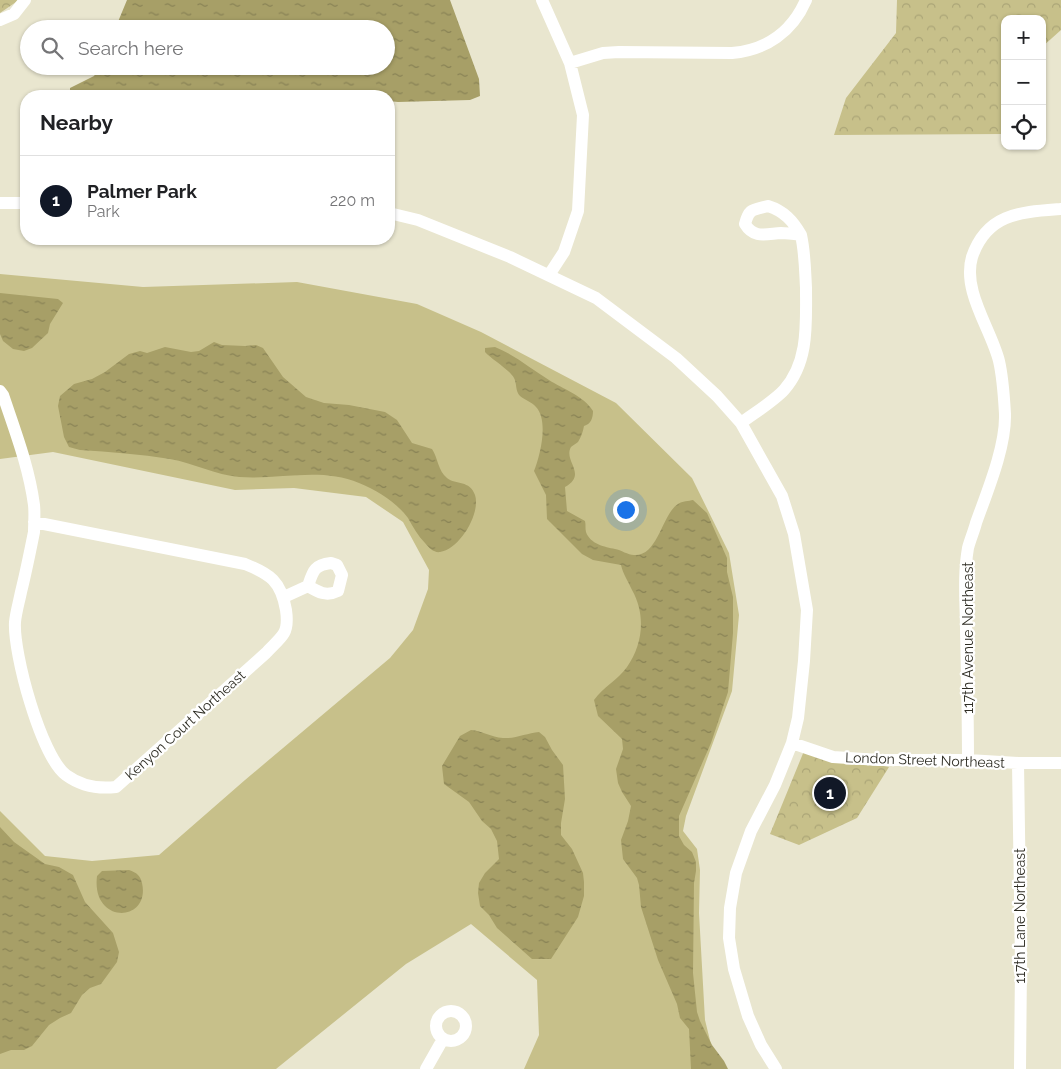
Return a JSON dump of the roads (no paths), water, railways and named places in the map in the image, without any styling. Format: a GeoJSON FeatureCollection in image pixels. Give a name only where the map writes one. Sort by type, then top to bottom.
{"type":"FeatureCollection","features":[{"type":"Feature","properties":{"kind":"street"},"geometry":{"type":"LineString","coordinates":[[0,20],[14,14],[25,0]]}},
{"type":"Feature","properties":{"kind":"street"},"geometry":{"type":"LineString","coordinates":[[542,0],[570,63],[583,115],[579,204],[564,252],[549,276]]}},
{"type":"Feature","properties":{"kind":"street"},"geometry":{"type":"LineString","coordinates":[[570,63],[603,53],[619,52],[748,52],[763,46],[779,36],[792,23],[804,4]]}},
{"type":"Feature","properties":{"kind":"street"},"geometry":{"type":"LineString","coordinates":[[0,203],[20,203]]}},
{"type":"Feature","properties":{"kind":"street","name":"117th Avenue Northeast"},"geometry":{"type":"LineString","coordinates":[[968,760],[965,579],[968,548],[999,454],[1005,415],[999,362],[990,334],[975,300],[970,275],[972,259],[986,230],[1001,220],[1024,212],[1061,209]]}},
{"type":"Feature","properties":{"kind":"street"},"geometry":{"type":"LineString","coordinates":[[395,215],[427,224],[510,257],[596,298],[676,358],[717,396],[741,423],[782,496],[794,534],[807,610],[798,718],[792,743],[775,785],[751,831],[736,872],[730,908],[730,938],[734,969],[748,1016],[776,1069]]}},
{"type":"Feature","properties":{"kind":"street"},"geometry":{"type":"LineString","coordinates":[[741,423],[783,391],[800,363],[807,331],[805,251],[801,235]]}},
{"type":"Feature","properties":{"kind":"street","name":"Kenyon Court Northeast"},"geometry":{"type":"LineString","coordinates":[[0,391],[29,475],[34,507],[34,522],[34,532],[15,622],[16,646],[23,680],[52,757],[65,774],[84,784],[99,788],[116,787],[266,653],[284,632],[287,618],[284,597],[276,581],[263,571],[245,564],[34,522]]}},
{"type":"Feature","properties":{"kind":"street"},"geometry":{"type":"LineString","coordinates":[[284,597],[308,586]]}},
{"type":"Feature","properties":{"kind":"street","name":"London Street Northeast"},"geometry":{"type":"LineString","coordinates":[[792,743],[833,756],[879,760],[1061,763]]}},
{"type":"Feature","properties":{"kind":"street","name":"117th Lane Northeast"},"geometry":{"type":"LineString","coordinates":[[1018,763],[1020,1069]]}},
{"type":"Feature","properties":{"kind":"street"},"geometry":{"type":"LineString","coordinates":[[426,1069],[443,1039]]}},
{"type":"Feature","properties":{"kind":"water"},"geometry":{"type":"Polygon","coordinates":[[[127,0],[450,0],[479,79],[480,96],[470,100],[398,102],[395,102],[395,90],[70,90],[70,88],[95,75],[395,75],[395,20],[119,20],[127,0]]]}},
{"type":"Feature","properties":{"kind":"water"},"geometry":{"type":"Polygon","coordinates":[[[0,293],[58,299],[63,303],[50,324],[48,333],[32,348],[24,351],[13,349],[3,341],[0,334],[0,293]]]}},
{"type":"Feature","properties":{"kind":"water"},"geometry":{"type":"Polygon","coordinates":[[[214,342],[222,345],[256,345],[263,348],[283,377],[306,397],[324,403],[349,405],[385,412],[397,420],[412,443],[432,449],[442,472],[447,478],[466,485],[473,490],[476,502],[475,511],[472,520],[461,537],[447,549],[440,552],[434,551],[428,547],[408,518],[392,502],[380,493],[345,478],[315,475],[239,477],[170,459],[136,454],[80,450],[69,447],[64,437],[58,406],[60,396],[74,384],[92,379],[105,372],[129,354],[140,351],[147,353],[165,347],[191,352],[199,351],[214,342]]]}},
{"type":"Feature","properties":{"kind":"water"},"geometry":{"type":"Polygon","coordinates":[[[495,347],[579,397],[593,411],[591,420],[584,426],[578,442],[571,447],[569,452],[575,477],[565,487],[567,511],[585,521],[586,532],[594,542],[629,554],[642,554],[654,542],[672,509],[680,503],[693,500],[707,513],[727,558],[727,572],[733,597],[733,633],[728,692],[711,743],[679,816],[679,836],[684,845],[692,852],[696,862],[693,973],[697,1012],[712,1045],[728,1069],[691,1069],[689,1029],[680,1018],[677,1004],[658,960],[641,907],[637,878],[623,859],[621,840],[631,806],[618,783],[616,769],[623,749],[622,739],[598,716],[594,700],[623,672],[632,658],[641,629],[639,609],[621,565],[593,560],[582,554],[547,519],[546,495],[534,471],[542,439],[543,429],[540,413],[534,405],[518,394],[512,375],[485,352],[485,348],[495,347]]]}},
{"type":"Feature","properties":{"kind":"water"},"geometry":{"type":"Polygon","coordinates":[[[471,730],[503,738],[539,732],[545,737],[563,765],[565,799],[561,835],[572,849],[583,873],[584,896],[578,917],[551,959],[532,959],[497,928],[489,915],[480,906],[479,883],[485,873],[499,859],[497,841],[491,829],[482,821],[469,802],[444,784],[442,766],[460,736],[471,730]]]}},
{"type":"Feature","properties":{"kind":"water"},"geometry":{"type":"Polygon","coordinates":[[[0,827],[14,842],[45,864],[59,867],[73,875],[85,902],[113,933],[119,952],[117,962],[101,984],[90,988],[82,995],[71,1013],[49,1025],[32,1046],[24,1050],[11,1050],[0,1054],[0,827]]]}},
{"type":"Feature","properties":{"kind":"water"},"geometry":{"type":"Polygon","coordinates":[[[129,870],[139,876],[142,883],[142,896],[138,906],[130,911],[121,913],[111,910],[103,903],[98,892],[97,876],[102,871],[129,870]]]}},
{"type":"Feature","properties":{"kind":"place","name":"Palmer Park"},"geometry":{"type":"Point","coordinates":[830,793]}}]}
